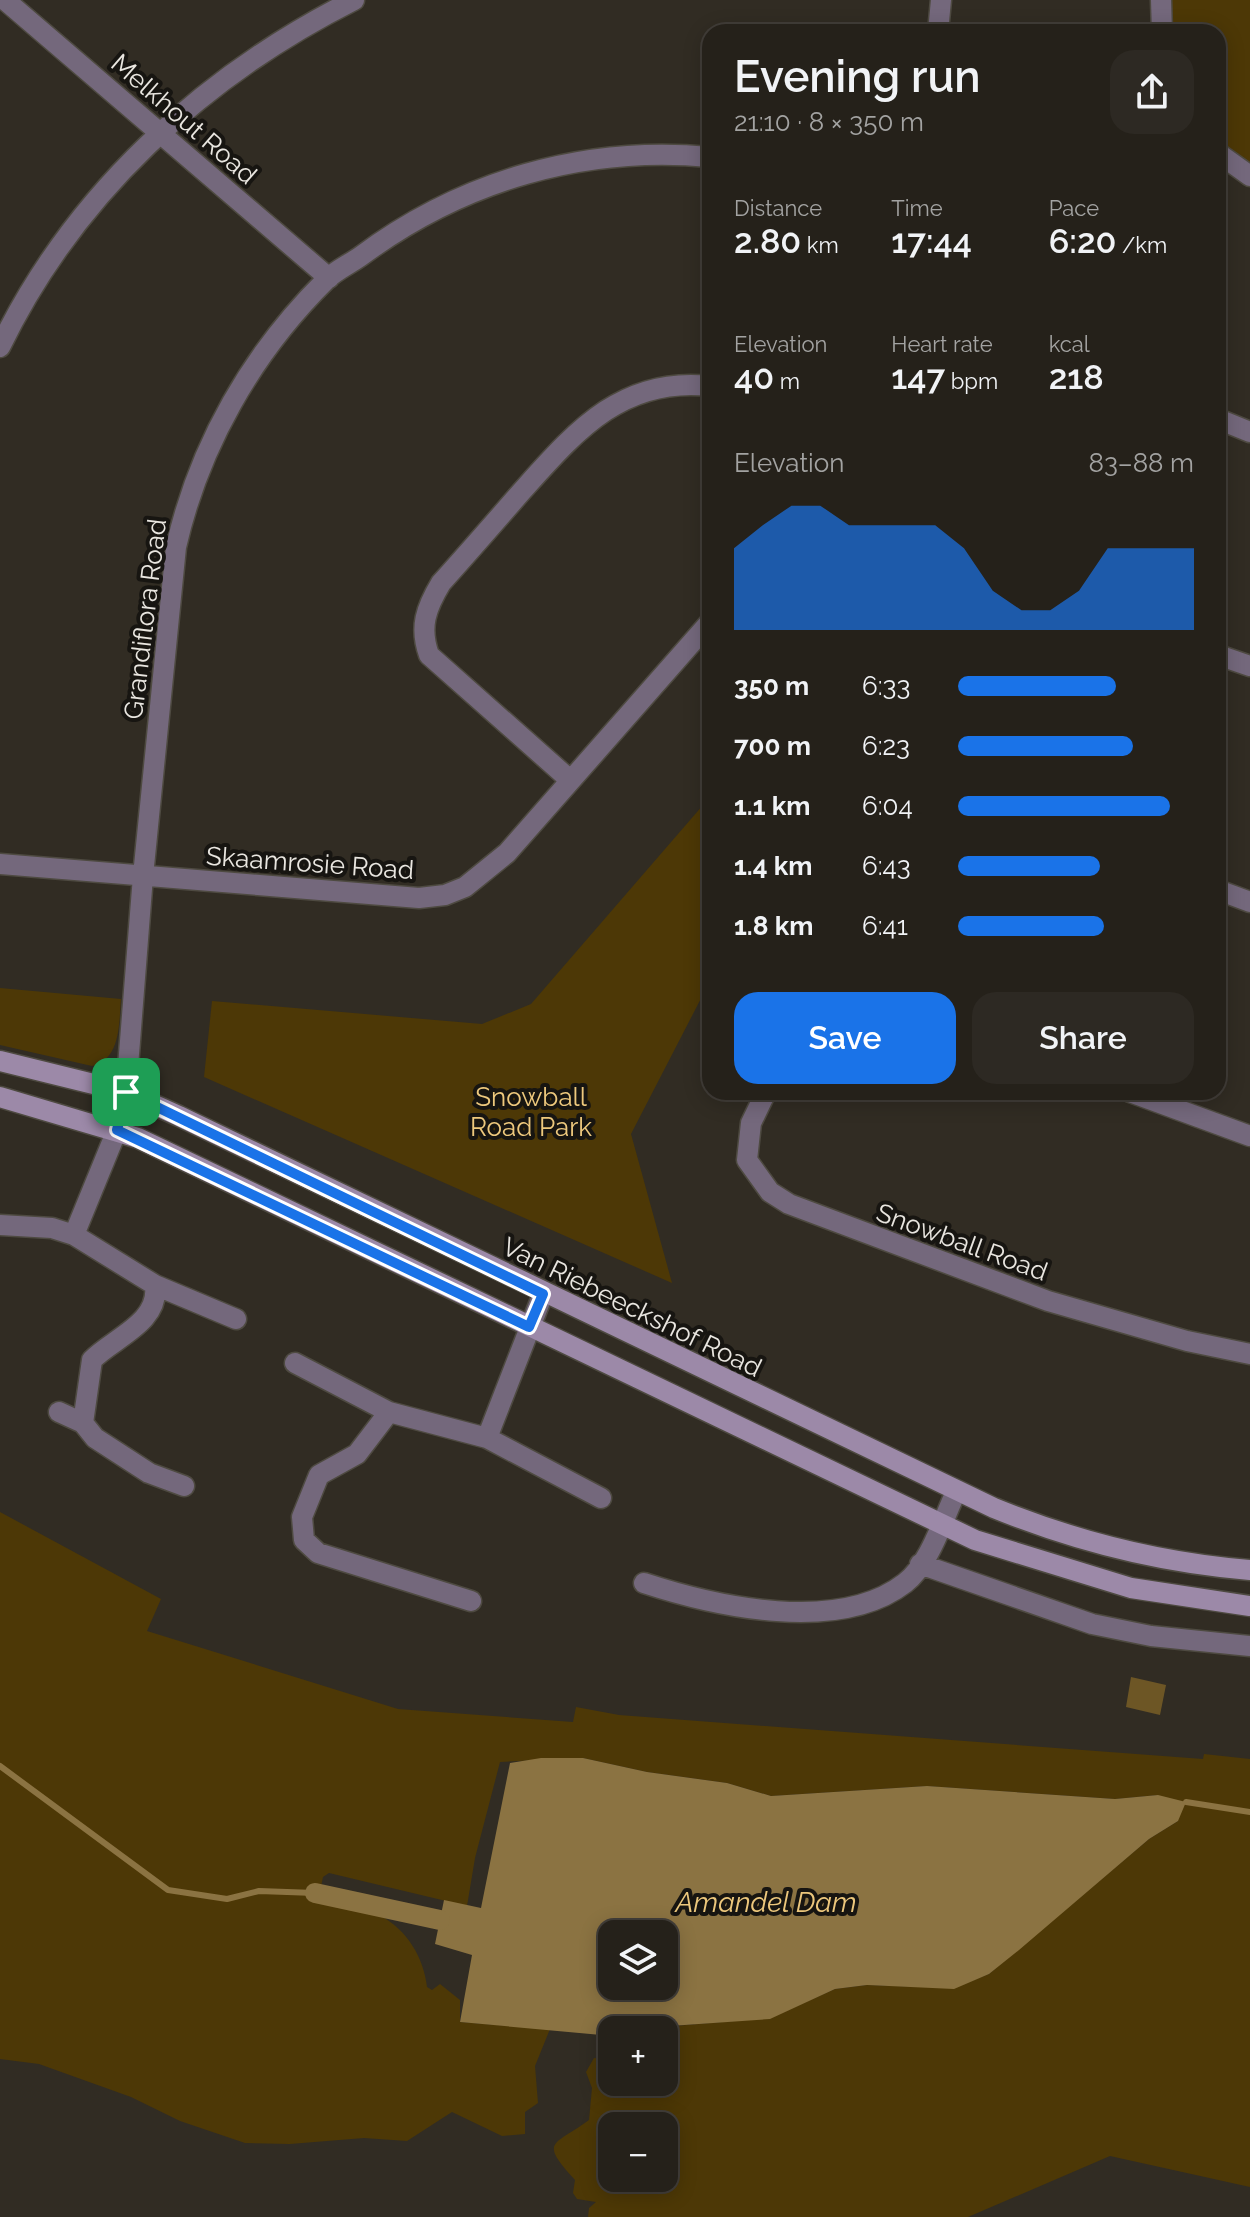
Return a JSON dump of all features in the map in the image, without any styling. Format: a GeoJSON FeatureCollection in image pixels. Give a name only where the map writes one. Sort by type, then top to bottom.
{"type":"FeatureCollection","features":[{"type":"Feature","properties":{"kind":"street","name":"Melkhout Road"},"geometry":{"type":"LineString","coordinates":[[5,0],[329,278]]}},
{"type":"Feature","properties":{"kind":"street"},"geometry":{"type":"LineString","coordinates":[[0,347],[35,282],[71,227],[161,133],[247,62],[354,0]]}},
{"type":"Feature","properties":{"kind":"street"},"geometry":{"type":"LineString","coordinates":[[939,24],[941,0]]}},
{"type":"Feature","properties":{"kind":"street"},"geometry":{"type":"LineString","coordinates":[[1161,0],[1162,24]]}},
{"type":"Feature","properties":{"kind":"street","name":"Grandiflora Road"},"geometry":{"type":"LineString","coordinates":[[74,1235],[117,1130],[126,1092],[171,582],[184,513],[230,405],[284,326],[329,278],[415,219],[483,187],[520,175],[607,157],[702,157]]}},
{"type":"Feature","properties":{"kind":"street"},"geometry":{"type":"LineString","coordinates":[[1226,159],[1250,176]]}},
{"type":"Feature","properties":{"kind":"street"},"geometry":{"type":"LineString","coordinates":[[569,779],[429,655],[423,637],[430,602],[441,583],[581,427],[630,397],[660,387],[702,386]]}},
{"type":"Feature","properties":{"kind":"street"},"geometry":{"type":"LineString","coordinates":[[1226,422],[1250,432]]}},
{"type":"Feature","properties":{"kind":"street","name":"Skaamrosie Road"},"geometry":{"type":"LineString","coordinates":[[0,864],[419,898],[445,895],[487,872],[702,631]]}},
{"type":"Feature","properties":{"kind":"street"},"geometry":{"type":"LineString","coordinates":[[1226,658],[1250,666]]}},
{"type":"Feature","properties":{"kind":"street"},"geometry":{"type":"LineString","coordinates":[[1226,893],[1250,902]]}},
{"type":"Feature","properties":{"kind":"street","name":"Van Riebeeckshof Road"},"geometry":{"type":"LineString","coordinates":[[0,1061],[126,1092],[956,1492],[1080,1539],[1179,1561],[1250,1570]]}},
{"type":"Feature","properties":{"kind":"street"},"geometry":{"type":"LineString","coordinates":[[0,1097],[117,1130],[940,1526],[1093,1579],[1177,1598],[1250,1606]]}},
{"type":"Feature","properties":{"kind":"street","name":"Snowball Road"},"geometry":{"type":"LineString","coordinates":[[762,1100],[751,1123],[747,1160],[770,1192],[789,1204],[1048,1301],[1187,1341],[1250,1354]]}},
{"type":"Feature","properties":{"kind":"street"},"geometry":{"type":"LineString","coordinates":[[1152,1100],[1250,1136]]}},
{"type":"Feature","properties":{"kind":"street"},"geometry":{"type":"LineString","coordinates":[[0,1225],[52,1228],[74,1235],[155,1285],[236,1319]]}},
{"type":"Feature","properties":{"kind":"street"},"geometry":{"type":"LineString","coordinates":[[83,1423],[92,1360],[134,1328],[155,1302],[155,1285]]}},
{"type":"Feature","properties":{"kind":"street"},"geometry":{"type":"LineString","coordinates":[[487,1438],[543,1294]]}},
{"type":"Feature","properties":{"kind":"street"},"geometry":{"type":"LineString","coordinates":[[295,1363],[389,1412],[487,1438],[601,1498]]}},
{"type":"Feature","properties":{"kind":"street"},"geometry":{"type":"LineString","coordinates":[[59,1412],[83,1423],[95,1438],[125,1459],[149,1473],[184,1486]]}},
{"type":"Feature","properties":{"kind":"street"},"geometry":{"type":"LineString","coordinates":[[389,1412],[357,1454],[319,1475],[302,1517],[304,1540],[318,1553],[471,1601]]}},
{"type":"Feature","properties":{"kind":"street"},"geometry":{"type":"LineString","coordinates":[[644,1583],[748,1610],[848,1608],[905,1583],[920,1564],[956,1492]]}},
{"type":"Feature","properties":{"kind":"street"},"geometry":{"type":"LineString","coordinates":[[920,1564],[1092,1624],[1151,1636],[1250,1646]]}},
{"type":"Feature","properties":{"kind":"green space"},"geometry":{"type":"Polygon","coordinates":[[[1171,0],[1250,0],[1250,163],[1226,145],[1226,24],[1172,24],[1171,0]]]}},
{"type":"Feature","properties":{"kind":"green space","name":"Snowball Road Park"},"geometry":{"type":"Polygon","coordinates":[[[702,806],[702,996],[631,1134],[672,1283],[204,1077],[212,1001],[482,1024],[531,1004],[702,806]]]}},
{"type":"Feature","properties":{"kind":"green space"},"geometry":{"type":"Polygon","coordinates":[[[0,988],[121,999],[119,1029],[113,1048],[101,1062],[92,1066],[0,1045],[0,988]]]}},
{"type":"Feature","properties":{"kind":"green space"},"geometry":{"type":"Polygon","coordinates":[[[0,1512],[161,1599],[147,1631],[398,1709],[573,1722],[576,1707],[619,1715],[1203,1759],[1204,1754],[1250,1759],[1250,2187],[1110,2156],[968,2217],[588,2217],[589,2208],[596,2202],[577,2199],[573,2193],[575,2180],[554,2150],[559,2140],[589,2120],[592,2088],[586,2072],[594,2058],[598,2058],[598,2096],[678,2096],[678,2026],[770,2018],[835,1989],[867,1985],[954,1988],[989,1974],[1149,1839],[1178,1821],[1158,1795],[1115,1799],[927,1786],[771,1796],[727,1783],[647,1772],[583,1758],[500,1762],[475,1858],[467,1906],[329,1873],[323,1877],[320,1891],[339,1904],[376,1914],[399,1929],[418,1955],[427,1987],[432,1990],[440,1984],[460,2000],[460,2022],[550,2029],[535,2066],[538,2103],[525,2112],[525,2134],[502,2136],[452,2112],[407,2141],[364,2138],[290,2144],[245,2143],[180,2121],[131,2097],[39,2064],[0,2059],[0,1512]]]}},
{"type":"Feature","properties":{"kind":"water","name":"Amandel Dam"},"geometry":{"type":"Polygon","coordinates":[[[541,1758],[583,1758],[647,1772],[727,1783],[771,1796],[927,1786],[1115,1799],[1158,1795],[1186,1802],[1178,1821],[1149,1839],[989,1974],[954,1989],[867,1985],[835,1989],[770,2019],[678,2025],[678,2016],[598,2016],[598,2035],[460,2022],[472,1955],[435,1944],[444,1900],[481,1908],[510,1763],[541,1758]]]}},
{"type":"Feature","properties":{"kind":"building"},"geometry":{"type":"Polygon","coordinates":[[[1131,1677],[1166,1685],[1160,1715],[1126,1707],[1131,1677]]]}},
{"type":"Feature","properties":{"kind":"waterway"},"geometry":{"type":"LineString","coordinates":[[0,1766],[168,1890],[227,1899],[259,1891],[315,1893]]}},
{"type":"Feature","properties":{"kind":"waterway"},"geometry":{"type":"LineString","coordinates":[[1186,1802],[1250,1812]]}},
{"type":"Feature","properties":{"kind":"waterway"},"geometry":{"type":"LineString","coordinates":[[315,1893],[440,1920]]}},
{"type":"Feature","properties":{"kind":"route"},"geometry":{"type":"LineString","coordinates":[[126,1092],[543,1294],[529,1327],[117,1130],[126,1092]]}}]}
